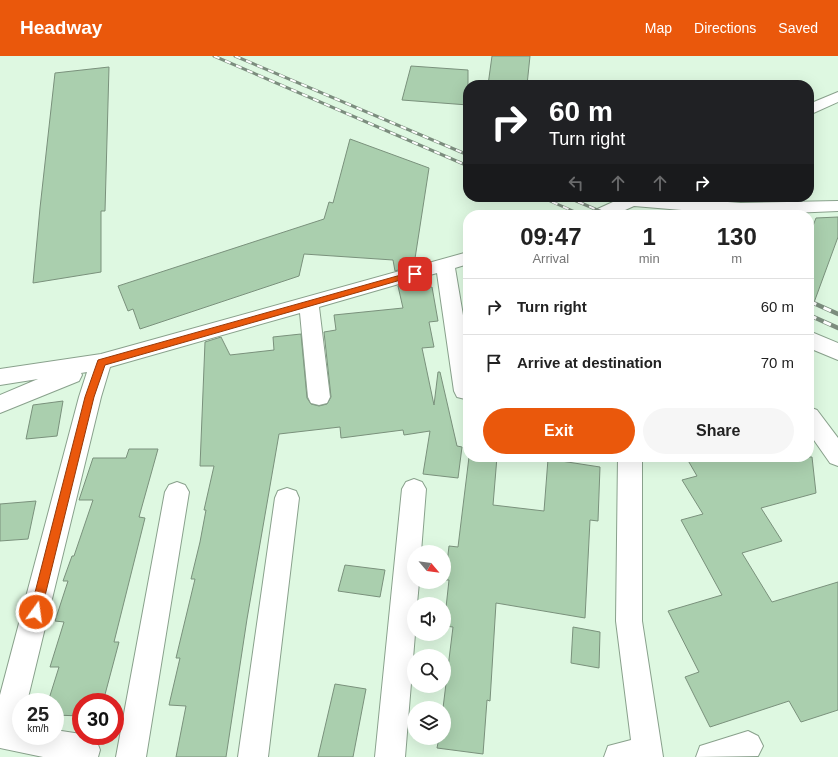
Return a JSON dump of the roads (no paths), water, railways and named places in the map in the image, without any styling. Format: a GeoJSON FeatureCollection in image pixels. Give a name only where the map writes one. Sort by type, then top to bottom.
{"type":"FeatureCollection","features":[{"type":"Feature","properties":{"kind":"street"},"geometry":{"type":"LineString","coordinates":[[814,108],[838,96]]}},
{"type":"Feature","properties":{"kind":"street"},"geometry":{"type":"LineString","coordinates":[[610,210],[627,202]]}},
{"type":"Feature","properties":{"kind":"street"},"geometry":{"type":"LineString","coordinates":[[674,202],[741,209],[768,210]]}},
{"type":"Feature","properties":{"kind":"street"},"geometry":{"type":"LineString","coordinates":[[803,210],[838,206]]}},
{"type":"Feature","properties":{"kind":"street"},"geometry":{"type":"LineString","coordinates":[[0,404],[101,362],[463,260]]}},
{"type":"Feature","properties":{"kind":"street"},"geometry":{"type":"LineString","coordinates":[[445,265],[463,378]]}},
{"type":"Feature","properties":{"kind":"street"},"geometry":{"type":"LineString","coordinates":[[309,304],[319,397]]}},
{"type":"Feature","properties":{"kind":"street"},"geometry":{"type":"LineString","coordinates":[[814,341],[838,352]]}},
{"type":"Feature","properties":{"kind":"street"},"geometry":{"type":"LineString","coordinates":[[0,377],[101,362]]}},
{"type":"Feature","properties":{"kind":"street"},"geometry":{"type":"LineString","coordinates":[[83,757],[85,750],[4,735],[88,404],[101,362]]}},
{"type":"Feature","properties":{"kind":"street"},"geometry":{"type":"LineString","coordinates":[[814,423],[838,456]]}},
{"type":"Feature","properties":{"kind":"street"},"geometry":{"type":"LineString","coordinates":[[619,757],[648,754],[629,621],[630,462]]}},
{"type":"Feature","properties":{"kind":"street"},"geometry":{"type":"LineString","coordinates":[[390,757],[414,489]]}},
{"type":"Feature","properties":{"kind":"street"},"geometry":{"type":"LineString","coordinates":[[130,757],[178,492]]}},
{"type":"Feature","properties":{"kind":"street"},"geometry":{"type":"LineString","coordinates":[[253,757],[287,498]]}},
{"type":"Feature","properties":{"kind":"street"},"geometry":{"type":"LineString","coordinates":[[711,757],[748,746]]}},
{"type":"Feature","properties":{"kind":"railway"},"geometry":{"type":"LineString","coordinates":[[214,56],[463,164]]}},
{"type":"Feature","properties":{"kind":"railway"},"geometry":{"type":"LineString","coordinates":[[235,56],[463,153]]}},
{"type":"Feature","properties":{"kind":"railway"},"geometry":{"type":"LineString","coordinates":[[552,202],[571,210]]}},
{"type":"Feature","properties":{"kind":"railway"},"geometry":{"type":"LineString","coordinates":[[579,202],[597,210]]}},
{"type":"Feature","properties":{"kind":"railway"},"geometry":{"type":"LineString","coordinates":[[814,303],[838,314]]}},
{"type":"Feature","properties":{"kind":"railway"},"geometry":{"type":"LineString","coordinates":[[814,317],[838,328]]}}]}
